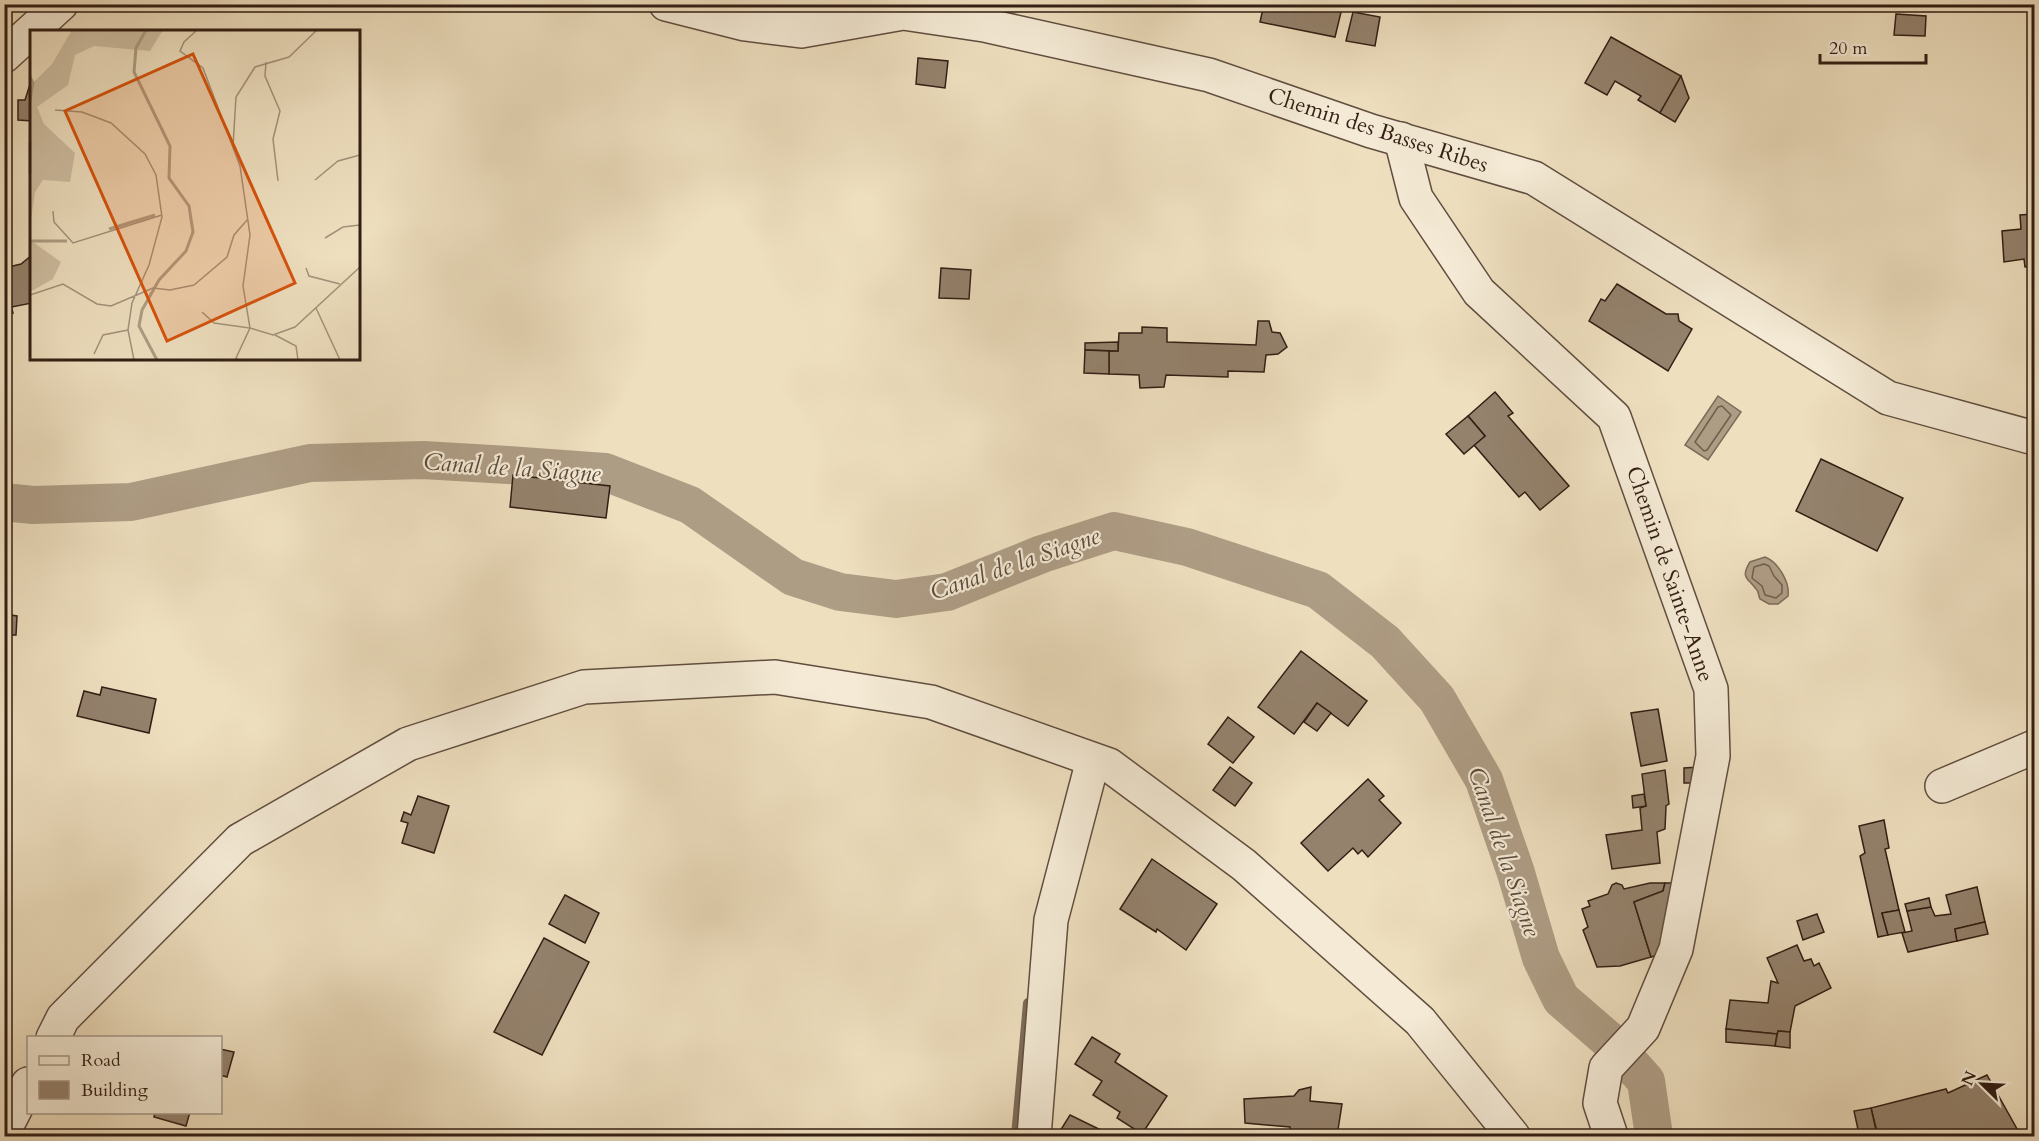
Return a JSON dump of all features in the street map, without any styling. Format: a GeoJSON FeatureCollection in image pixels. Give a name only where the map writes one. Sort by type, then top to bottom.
{"type":"FeatureCollection","features":[{"type":"Feature","properties":{"kind":"street"},"geometry":{"type":"LineString","coordinates":[[32,30],[61,4]]}},
{"type":"Feature","properties":{"kind":"street","name":"Chemin des Basses Ribes"},"geometry":{"type":"LineString","coordinates":[[666,4],[745,24],[801,31],[903,13],[984,25],[1209,75],[1401,139],[1534,178],[1888,398],[2034,438]]}},
{"type":"Feature","properties":{"kind":"street"},"geometry":{"type":"LineString","coordinates":[[799,4],[853,22]]}},
{"type":"Feature","properties":{"kind":"street"},"geometry":{"type":"LineString","coordinates":[[4,56],[30,32]]}},
{"type":"Feature","properties":{"kind":"street","name":"Chemin de Sainte-Anne"},"geometry":{"type":"LineString","coordinates":[[1401,139],[1416,198],[1479,292],[1614,417],[1711,689],[1713,756],[1676,949],[1643,1028],[1606,1068],[1600,1103],[1611,1137]]}},
{"type":"Feature","properties":{"kind":"street"},"geometry":{"type":"LineString","coordinates":[[54,1036],[63,1018],[240,840],[408,744],[584,687],[775,677],[931,702],[1109,765],[1244,865],[1420,1021],[1514,1137]]}},
{"type":"Feature","properties":{"kind":"street"},"geometry":{"type":"LineString","coordinates":[[1942,786],[2034,747]]}},
{"type":"Feature","properties":{"kind":"street"},"geometry":{"type":"LineString","coordinates":[[1034,1137],[1051,920],[1093,760]]}},
{"type":"Feature","properties":{"kind":"street"},"geometry":{"type":"LineString","coordinates":[[4,1131],[27,1086]]}},
{"type":"Feature","properties":{"kind":"water"},"geometry":{"type":"Polygon","coordinates":[[[1718,396],[1741,412],[1708,460],[1685,445],[1718,396]]]}},
{"type":"Feature","properties":{"kind":"water"},"geometry":{"type":"Polygon","coordinates":[[[1765,557],[1779,568],[1787,585],[1788,596],[1778,604],[1769,604],[1760,599],[1758,591],[1745,575],[1750,562],[1765,557]]]}},
{"type":"Feature","properties":{"kind":"building"},"geometry":{"type":"Polygon","coordinates":[[[1264,4],[1343,4],[1335,37],[1260,22],[1264,4]]]}},
{"type":"Feature","properties":{"kind":"building"},"geometry":{"type":"Polygon","coordinates":[[[1353,12],[1380,17],[1375,46],[1346,41],[1353,12]]]}},
{"type":"Feature","properties":{"kind":"building"},"geometry":{"type":"Polygon","coordinates":[[[1896,14],[1926,16],[1925,36],[1894,35],[1896,14]]]}},
{"type":"Feature","properties":{"kind":"building"},"geometry":{"type":"Polygon","coordinates":[[[1611,37],[1681,76],[1660,113],[1638,100],[1641,96],[1615,81],[1607,95],[1585,83],[1611,37]]]}},
{"type":"Feature","properties":{"kind":"building"},"geometry":{"type":"Polygon","coordinates":[[[918,58],[948,61],[945,88],[916,84],[918,58]]]}},
{"type":"Feature","properties":{"kind":"building"},"geometry":{"type":"Polygon","coordinates":[[[1681,76],[1689,98],[1675,122],[1660,113],[1681,76]]]}},
{"type":"Feature","properties":{"kind":"building"},"geometry":{"type":"Polygon","coordinates":[[[30,84],[30,121],[18,120],[18,100],[25,100],[30,84]]]}},
{"type":"Feature","properties":{"kind":"building"},"geometry":{"type":"Polygon","coordinates":[[[2034,214],[2034,266],[2025,267],[2024,259],[2004,262],[2002,231],[2021,229],[2020,215],[2034,214]]]}},
{"type":"Feature","properties":{"kind":"building"},"geometry":{"type":"Polygon","coordinates":[[[30,257],[30,303],[12,307],[9,298],[4,299],[4,268],[21,264],[30,257]]]}},
{"type":"Feature","properties":{"kind":"building"},"geometry":{"type":"Polygon","coordinates":[[[941,268],[971,270],[969,299],[939,298],[941,268]]]}},
{"type":"Feature","properties":{"kind":"building"},"geometry":{"type":"Polygon","coordinates":[[[1617,284],[1666,314],[1678,314],[1679,321],[1692,329],[1668,371],[1589,321],[1601,299],[1605,301],[1617,284]]]}},
{"type":"Feature","properties":{"kind":"building"},"geometry":{"type":"Polygon","coordinates":[[[9,298],[13,313],[4,314],[4,299],[9,298]]]}},
{"type":"Feature","properties":{"kind":"building"},"geometry":{"type":"Polygon","coordinates":[[[1258,321],[1269,321],[1272,332],[1280,333],[1287,347],[1278,354],[1266,355],[1264,372],[1228,371],[1228,377],[1166,375],[1164,387],[1140,388],[1139,375],[1109,374],[1109,351],[1118,351],[1119,333],[1142,333],[1142,327],[1167,328],[1167,342],[1256,345],[1258,321]]]}},
{"type":"Feature","properties":{"kind":"building"},"geometry":{"type":"Polygon","coordinates":[[[1118,342],[1118,351],[1085,350],[1085,343],[1118,342]]]}},
{"type":"Feature","properties":{"kind":"building"},"geometry":{"type":"Polygon","coordinates":[[[1085,350],[1109,351],[1109,374],[1084,373],[1085,350]]]}},
{"type":"Feature","properties":{"kind":"building"},"geometry":{"type":"Polygon","coordinates":[[[1495,392],[1513,413],[1508,416],[1569,486],[1540,510],[1525,492],[1519,497],[1474,445],[1485,436],[1468,416],[1495,392]]]}},
{"type":"Feature","properties":{"kind":"building"},"geometry":{"type":"Polygon","coordinates":[[[1468,416],[1485,436],[1464,454],[1446,434],[1468,416]]]}},
{"type":"Feature","properties":{"kind":"building"},"geometry":{"type":"Polygon","coordinates":[[[1821,459],[1903,498],[1877,551],[1796,511],[1821,459]]]}},
{"type":"Feature","properties":{"kind":"building"},"geometry":{"type":"Polygon","coordinates":[[[513,475],[610,486],[606,518],[510,507],[513,475]]]}},
{"type":"Feature","properties":{"kind":"building"},"geometry":{"type":"Polygon","coordinates":[[[4,614],[17,616],[16,635],[7,635],[4,666],[4,614]]]}},
{"type":"Feature","properties":{"kind":"building"},"geometry":{"type":"Polygon","coordinates":[[[1301,651],[1367,701],[1348,726],[1317,703],[1294,734],[1258,707],[1301,651]]]}},
{"type":"Feature","properties":{"kind":"building"},"geometry":{"type":"Polygon","coordinates":[[[102,687],[156,699],[149,733],[77,716],[84,691],[100,695],[102,687]]]}},
{"type":"Feature","properties":{"kind":"building"},"geometry":{"type":"Polygon","coordinates":[[[1317,703],[1331,713],[1317,731],[1304,722],[1317,703]]]}},
{"type":"Feature","properties":{"kind":"building"},"geometry":{"type":"Polygon","coordinates":[[[1658,709],[1667,761],[1641,766],[1631,713],[1658,709]]]}},
{"type":"Feature","properties":{"kind":"building"},"geometry":{"type":"Polygon","coordinates":[[[1228,717],[1254,737],[1233,763],[1208,744],[1228,717]]]}},
{"type":"Feature","properties":{"kind":"building"},"geometry":{"type":"Polygon","coordinates":[[[1230,767],[1252,783],[1235,806],[1213,790],[1230,767]]]}},
{"type":"Feature","properties":{"kind":"building"},"geometry":{"type":"Polygon","coordinates":[[[1699,767],[1698,783],[1684,783],[1684,768],[1699,767]]]}},
{"type":"Feature","properties":{"kind":"building"},"geometry":{"type":"Polygon","coordinates":[[[1665,770],[1669,804],[1666,806],[1665,829],[1657,832],[1660,863],[1612,869],[1606,835],[1642,830],[1640,808],[1646,806],[1642,774],[1665,770]]]}},
{"type":"Feature","properties":{"kind":"building"},"geometry":{"type":"Polygon","coordinates":[[[1368,779],[1384,796],[1379,800],[1401,823],[1368,857],[1362,850],[1358,854],[1353,848],[1328,871],[1301,843],[1368,779]]]}},
{"type":"Feature","properties":{"kind":"building"},"geometry":{"type":"Polygon","coordinates":[[[1644,794],[1646,806],[1633,808],[1632,796],[1644,794]]]}},
{"type":"Feature","properties":{"kind":"building"},"geometry":{"type":"Polygon","coordinates":[[[418,796],[449,806],[434,853],[402,843],[408,823],[401,821],[404,812],[411,815],[418,796]]]}},
{"type":"Feature","properties":{"kind":"building"},"geometry":{"type":"Polygon","coordinates":[[[1884,820],[1889,848],[1885,849],[1899,910],[1882,913],[1888,935],[1878,937],[1860,856],[1865,853],[1859,826],[1884,820]]]}},
{"type":"Feature","properties":{"kind":"building"},"geometry":{"type":"Polygon","coordinates":[[[1152,859],[1217,904],[1186,950],[1157,929],[1156,932],[1120,909],[1152,859]]]}},
{"type":"Feature","properties":{"kind":"building"},"geometry":{"type":"Polygon","coordinates":[[[1616,883],[1622,885],[1624,889],[1650,883],[1665,883],[1663,891],[1634,902],[1651,957],[1620,966],[1597,967],[1583,930],[1588,927],[1582,909],[1590,906],[1588,901],[1608,894],[1612,885],[1616,883]]]}},
{"type":"Feature","properties":{"kind":"building"},"geometry":{"type":"Polygon","coordinates":[[[1665,883],[1676,883],[1666,952],[1651,957],[1634,902],[1663,891],[1665,883]]]}},
{"type":"Feature","properties":{"kind":"building"},"geometry":{"type":"Polygon","coordinates":[[[1977,887],[1985,922],[1955,929],[1957,941],[1908,952],[1902,933],[1912,931],[1907,911],[1931,907],[1935,916],[1951,914],[1946,895],[1977,887]]]}},
{"type":"Feature","properties":{"kind":"building"},"geometry":{"type":"Polygon","coordinates":[[[565,895],[599,913],[585,943],[549,924],[565,895]]]}},
{"type":"Feature","properties":{"kind":"building"},"geometry":{"type":"Polygon","coordinates":[[[1929,898],[1931,907],[1907,911],[1905,904],[1929,898]]]}},
{"type":"Feature","properties":{"kind":"building"},"geometry":{"type":"Polygon","coordinates":[[[1899,910],[1905,932],[1888,935],[1882,913],[1899,910]]]}},
{"type":"Feature","properties":{"kind":"building"},"geometry":{"type":"Polygon","coordinates":[[[1817,914],[1824,932],[1803,940],[1797,921],[1817,914]]]}},
{"type":"Feature","properties":{"kind":"building"},"geometry":{"type":"Polygon","coordinates":[[[1985,922],[1988,934],[1957,941],[1955,929],[1985,922]]]}},
{"type":"Feature","properties":{"kind":"building"},"geometry":{"type":"Polygon","coordinates":[[[544,938],[589,962],[542,1055],[494,1032],[544,938]]]}},
{"type":"Feature","properties":{"kind":"building"},"geometry":{"type":"Polygon","coordinates":[[[1797,945],[1804,961],[1811,959],[1814,966],[1819,963],[1831,988],[1795,1006],[1790,1032],[1778,1031],[1777,1034],[1726,1029],[1730,1000],[1768,1003],[1771,981],[1778,983],[1767,958],[1797,945]]]}},
{"type":"Feature","properties":{"kind":"building"},"geometry":{"type":"Polygon","coordinates":[[[1726,1029],[1777,1034],[1775,1046],[1726,1042],[1726,1029]]]}},
{"type":"Feature","properties":{"kind":"building"},"geometry":{"type":"Polygon","coordinates":[[[1778,1031],[1790,1032],[1790,1048],[1775,1046],[1778,1031]]]}},
{"type":"Feature","properties":{"kind":"building"},"geometry":{"type":"Polygon","coordinates":[[[1092,1037],[1120,1054],[1115,1062],[1167,1096],[1142,1134],[1117,1118],[1120,1112],[1093,1095],[1102,1081],[1075,1064],[1092,1037]]]}},
{"type":"Feature","properties":{"kind":"building"},"geometry":{"type":"Polygon","coordinates":[[[222,1049],[234,1052],[227,1077],[222,1076],[222,1049]]]}},
{"type":"Feature","properties":{"kind":"building"},"geometry":{"type":"Polygon","coordinates":[[[1987,1075],[2017,1129],[2002,1136],[1878,1136],[1871,1108],[1946,1089],[1948,1093],[1987,1075]]]}},
{"type":"Feature","properties":{"kind":"building"},"geometry":{"type":"Polygon","coordinates":[[[1311,1087],[1310,1101],[1342,1104],[1337,1136],[1291,1136],[1290,1127],[1245,1123],[1244,1099],[1294,1096],[1299,1090],[1311,1087]]]}},
{"type":"Feature","properties":{"kind":"building"},"geometry":{"type":"Polygon","coordinates":[[[1871,1108],[1876,1130],[1859,1134],[1854,1111],[1871,1108]]]}},
{"type":"Feature","properties":{"kind":"building"},"geometry":{"type":"Polygon","coordinates":[[[155,1114],[189,1114],[186,1126],[154,1117],[155,1114]]]}},
{"type":"Feature","properties":{"kind":"building"},"geometry":{"type":"Polygon","coordinates":[[[1070,1115],[1113,1136],[1057,1136],[1070,1115]]]}},
{"type":"Feature","properties":{"kind":"waterway","name":"Canal de la Siagne"},"geometry":{"type":"LineString","coordinates":[[4,502],[33,505],[131,502],[310,463],[423,460],[508,465],[605,472],[690,505],[793,577],[840,592],[896,599],[947,592],[1042,554],[1114,531],[1187,547],[1318,590],[1385,642],[1437,699],[1484,780],[1516,873],[1541,958],[1561,999],[1612,1043],[1646,1081],[1654,1136]]}},
{"type":"Feature","properties":{"kind":"waterway"},"geometry":{"type":"LineString","coordinates":[[1016,1136],[1028,1003]]}}]}
